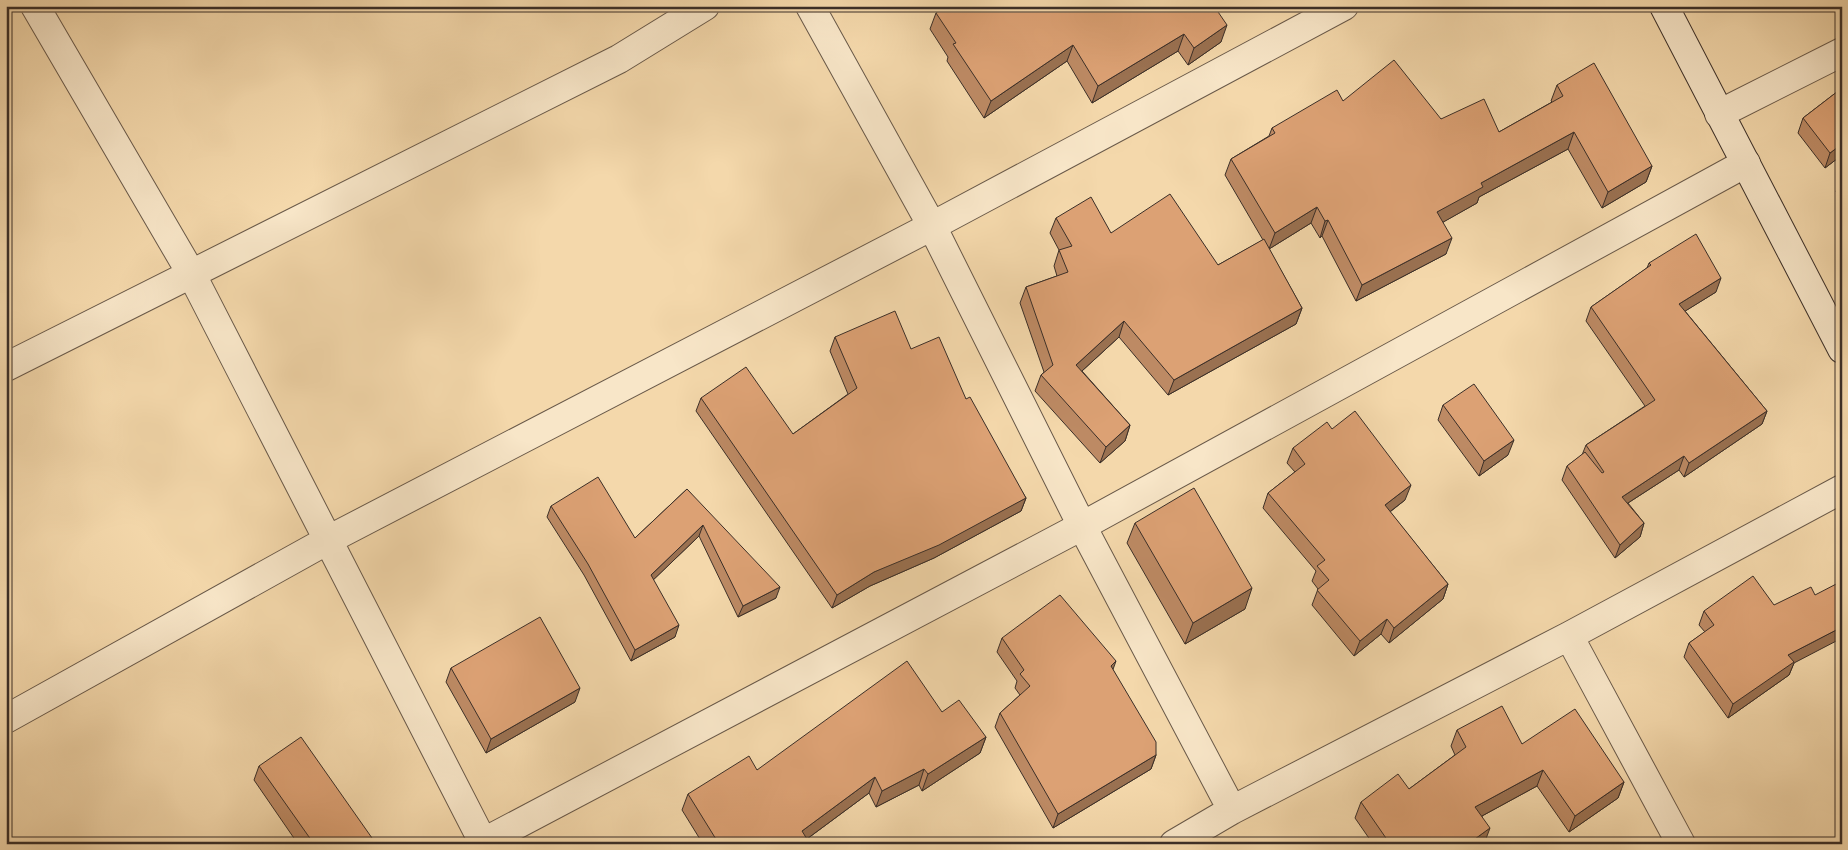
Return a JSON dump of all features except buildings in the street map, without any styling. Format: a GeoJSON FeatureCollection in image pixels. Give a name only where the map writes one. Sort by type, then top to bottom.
{"type":"FeatureCollection","features":[{"type":"Feature","properties":{"kind":"street"},"geometry":{"type":"LineString","coordinates":[[35,6],[192,275],[483,843],[1082,526],[1746,163]]}},
{"type":"Feature","properties":{"kind":"street"},"geometry":{"type":"LineString","coordinates":[[6,367],[619,59],[705,6]]}},
{"type":"Feature","properties":{"kind":"street"},"geometry":{"type":"LineString","coordinates":[[810,6],[932,226],[1082,526],[1232,810]]}},
{"type":"Feature","properties":{"kind":"street"},"geometry":{"type":"LineString","coordinates":[[6,719],[328,540],[932,226],[1344,6]]}},
{"type":"Feature","properties":{"kind":"street"},"geometry":{"type":"LineString","coordinates":[[1664,6],[1842,349]]}},
{"type":"Feature","properties":{"kind":"street"},"geometry":{"type":"LineString","coordinates":[[1719,114],[1842,52]]}},
{"type":"Feature","properties":{"kind":"street"},"geometry":{"type":"LineString","coordinates":[[1174,844],[1232,810],[1569,636],[1842,489]]}},
{"type":"Feature","properties":{"kind":"street"},"geometry":{"type":"LineString","coordinates":[[1569,636],[1681,844]]}}]}
